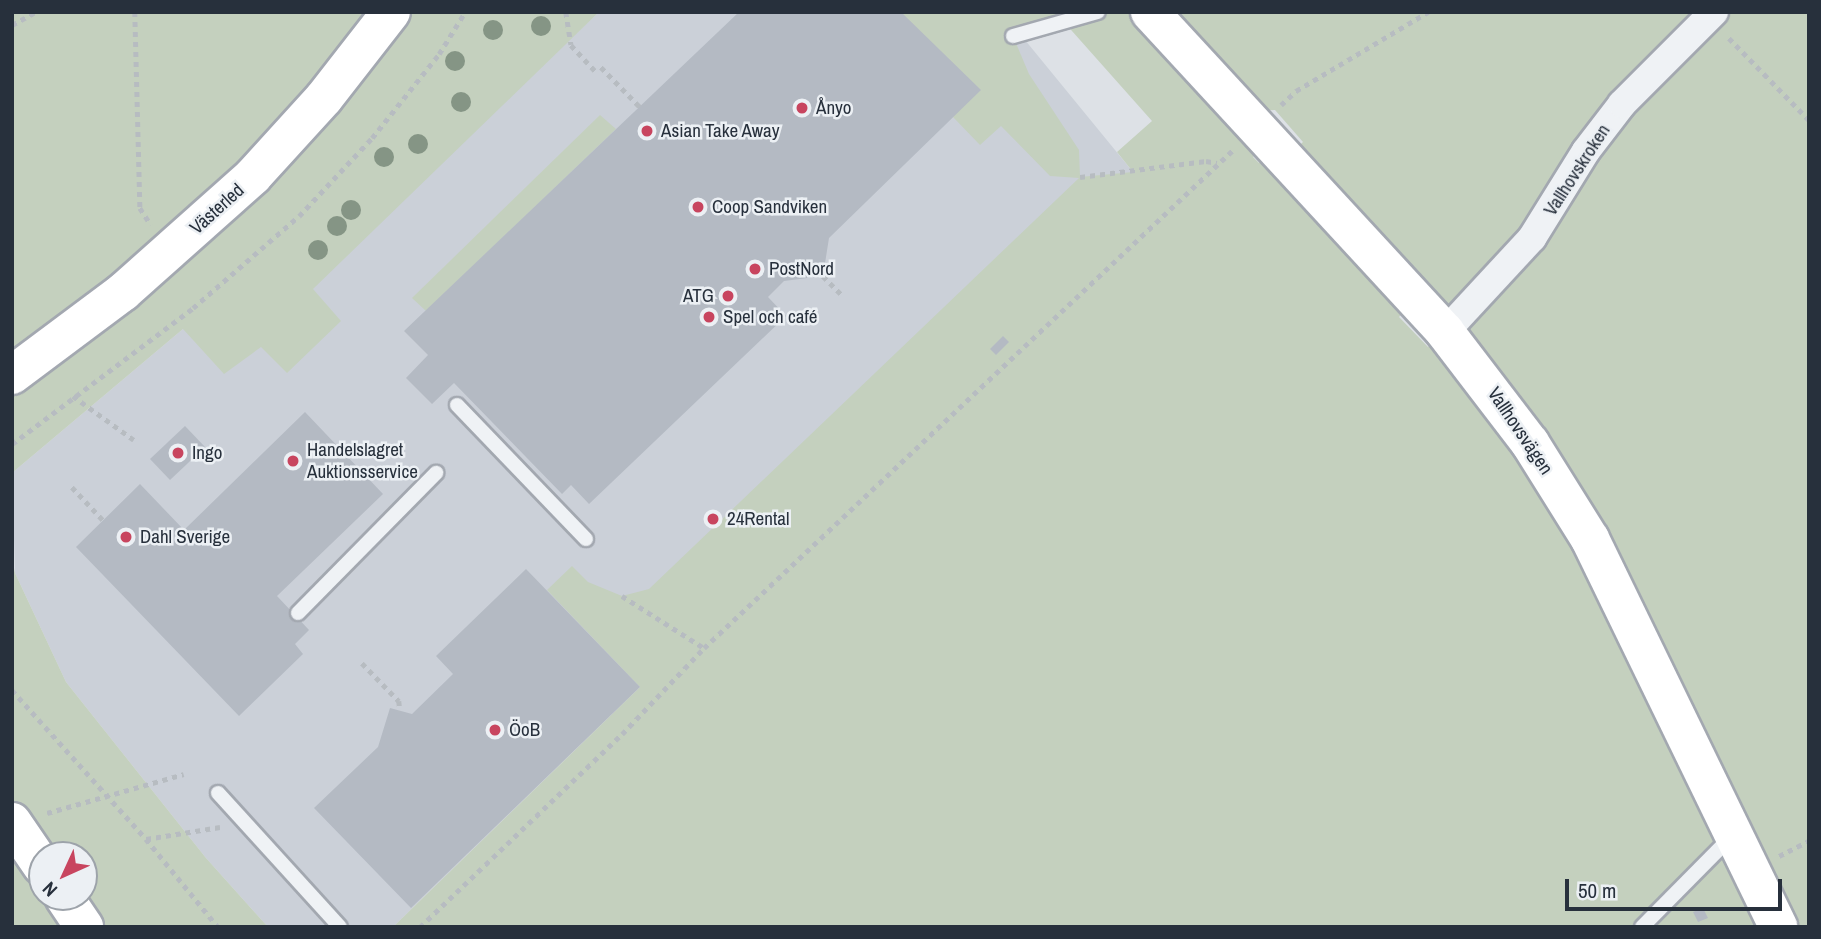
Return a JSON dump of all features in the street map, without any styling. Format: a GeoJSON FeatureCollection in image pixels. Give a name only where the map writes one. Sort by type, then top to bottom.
{"type":"FeatureCollection","features":[{"type":"Feature","properties":{"kind":"street","name":"Västerled"},"geometry":{"type":"LineString","coordinates":[[12,375],[169,252],[262,167],[324,98],[391,12]]}},
{"type":"Feature","properties":{"kind":"street","name":"Vallhovsvägen"},"geometry":{"type":"LineString","coordinates":[[1150,12],[1444,332],[1530,443],[1590,539],[1778,927]]}},
{"type":"Feature","properties":{"kind":"street","name":"Vallhovskroken"},"geometry":{"type":"LineString","coordinates":[[1444,332],[1532,238],[1586,151],[1622,104],[1711,15]]}},
{"type":"Feature","properties":{"kind":"street"},"geometry":{"type":"LineString","coordinates":[[12,822],[28,845]]}},
{"type":"Feature","properties":{"kind":"street"},"geometry":{"type":"LineString","coordinates":[[73,911],[84,927]]}},
{"type":"Feature","properties":{"kind":"lane"},"geometry":{"type":"LineString","coordinates":[[1013,36],[1098,12]]}},
{"type":"Feature","properties":{"kind":"lane"},"geometry":{"type":"LineString","coordinates":[[457,405],[586,539]]}},
{"type":"Feature","properties":{"kind":"lane"},"geometry":{"type":"LineString","coordinates":[[298,613],[436,472]]}},
{"type":"Feature","properties":{"kind":"lane"},"geometry":{"type":"LineString","coordinates":[[218,793],[340,927]]}},
{"type":"Feature","properties":{"kind":"lane"},"geometry":{"type":"LineString","coordinates":[[1642,927],[1733,835]]}},
{"type":"Feature","properties":{"kind":"path"},"geometry":{"type":"LineString","coordinates":[[12,25],[35,12]]}},
{"type":"Feature","properties":{"kind":"path"},"geometry":{"type":"LineString","coordinates":[[135,12],[140,208],[169,252]]}},
{"type":"Feature","properties":{"kind":"path"},"geometry":{"type":"LineString","coordinates":[[12,444],[235,274],[304,211],[402,100],[439,54],[465,12]]}},
{"type":"Feature","properties":{"kind":"path"},"geometry":{"type":"LineString","coordinates":[[566,12],[571,45],[596,72]]}},
{"type":"Feature","properties":{"kind":"path"},"geometry":{"type":"LineString","coordinates":[[420,927],[622,734],[704,648],[1296,91],[1428,12]]}},
{"type":"Feature","properties":{"kind":"path"},"geometry":{"type":"LineString","coordinates":[[1711,15],[1809,120]]}},
{"type":"Feature","properties":{"kind":"path"},"geometry":{"type":"LineString","coordinates":[[601,67],[640,107]]}},
{"type":"Feature","properties":{"kind":"path"},"geometry":{"type":"LineString","coordinates":[[1080,177],[1206,161],[1218,163]]}},
{"type":"Feature","properties":{"kind":"path"},"geometry":{"type":"LineString","coordinates":[[823,276],[843,296]]}},
{"type":"Feature","properties":{"kind":"path"},"geometry":{"type":"LineString","coordinates":[[73,396],[134,440]]}},
{"type":"Feature","properties":{"kind":"path"},"geometry":{"type":"LineString","coordinates":[[72,487],[103,520]]}},
{"type":"Feature","properties":{"kind":"path"},"geometry":{"type":"LineString","coordinates":[[622,596],[704,648]]}},
{"type":"Feature","properties":{"kind":"path"},"geometry":{"type":"LineString","coordinates":[[362,663],[399,701],[400,711]]}},
{"type":"Feature","properties":{"kind":"path"},"geometry":{"type":"LineString","coordinates":[[12,690],[146,839],[218,927]]}},
{"type":"Feature","properties":{"kind":"path"},"geometry":{"type":"LineString","coordinates":[[12,822],[184,774]]}},
{"type":"Feature","properties":{"kind":"path"},"geometry":{"type":"LineString","coordinates":[[146,839],[245,822]]}},
{"type":"Feature","properties":{"kind":"path"},"geometry":{"type":"LineString","coordinates":[[1775,858],[1809,841]]}},
{"type":"Feature","properties":{"kind":"shaded area"},"geometry":{"type":"Polygon","coordinates":[[[599,12],[1002,12],[1133,172],[640,687],[393,927],[268,927],[206,858],[66,682],[15,573],[12,473],[183,329],[506,100],[599,12]]]}},
{"type":"Feature","properties":{"kind":"green space"},"geometry":{"type":"Polygon","coordinates":[[[12,12],[599,12],[313,289],[341,321],[287,373],[261,347],[224,374],[183,329],[12,473],[12,12]]]}},
{"type":"Feature","properties":{"kind":"green space"},"geometry":{"type":"Polygon","coordinates":[[[901,12],[1809,12],[1809,927],[393,927],[640,687],[547,590],[572,566],[588,582],[622,596],[649,589],[1079,178],[1050,176],[1001,126],[980,145],[953,117],[901,12]],[[1064,22],[1013,36],[1029,74],[1079,150],[1080,177],[1133,172],[1117,152],[1152,121],[1064,22]],[[1275,110],[1240,111],[1258,151],[1253,157],[1259,163],[1264,158],[1407,308],[1399,317],[1428,347],[1444,332],[1284,160],[1303,142],[1275,110]]]}},
{"type":"Feature","properties":{"kind":"green space"},"geometry":{"type":"Polygon","coordinates":[[[600,115],[616,129],[426,311],[412,298],[600,115]]]}},
{"type":"Feature","properties":{"kind":"green space"},"geometry":{"type":"Polygon","coordinates":[[[12,558],[15,573],[66,682],[206,858],[268,927],[12,927],[12,558]]]}},
{"type":"Feature","properties":{"kind":"building"},"geometry":{"type":"Polygon","coordinates":[[[739,12],[901,12],[981,90],[829,238],[823,276],[784,281],[768,297],[786,316],[589,504],[571,485],[562,494],[454,383],[432,404],[406,378],[428,355],[404,331],[739,12]]]}},
{"type":"Feature","properties":{"kind":"building"},"geometry":{"type":"Polygon","coordinates":[[[1003,336],[1009,342],[996,355],[990,349],[1003,336]]]}},
{"type":"Feature","properties":{"kind":"building"},"geometry":{"type":"Polygon","coordinates":[[[305,412],[383,494],[277,596],[309,630],[295,644],[303,654],[239,716],[76,547],[140,484],[184,530],[305,412]]]}},
{"type":"Feature","properties":{"kind":"building","name":"Ingo"},"geometry":{"type":"Polygon","coordinates":[[[185,426],[205,447],[170,480],[150,459],[185,426]]]}},
{"type":"Feature","properties":{"kind":"building","name":"ÖoB"},"geometry":{"type":"Polygon","coordinates":[[[526,569],[640,687],[411,908],[314,808],[378,747],[390,708],[412,714],[453,674],[436,656],[526,569]]]}},
{"type":"Feature","properties":{"kind":"building"},"geometry":{"type":"Polygon","coordinates":[[[1703,908],[1708,918],[1698,922],[1693,912],[1703,908]]]}},
{"type":"Feature","properties":{"kind":"place","name":"Ånyo"},"geometry":{"type":"Point","coordinates":[802,108]}},
{"type":"Feature","properties":{"kind":"place","name":"Asian Take Away"},"geometry":{"type":"Point","coordinates":[647,131]}},
{"type":"Feature","properties":{"kind":"place","name":"Coop Sandviken"},"geometry":{"type":"Point","coordinates":[698,207]}},
{"type":"Feature","properties":{"kind":"place","name":"PostNord"},"geometry":{"type":"Point","coordinates":[755,269]}},
{"type":"Feature","properties":{"kind":"place","name":"ATG"},"geometry":{"type":"Point","coordinates":[728,296]}},
{"type":"Feature","properties":{"kind":"place","name":"Spel och café"},"geometry":{"type":"Point","coordinates":[709,317]}},
{"type":"Feature","properties":{"kind":"place","name":"Ingo"},"geometry":{"type":"Point","coordinates":[178,453]}},
{"type":"Feature","properties":{"kind":"place","name":"Handelslagret Auktionsservice"},"geometry":{"type":"Point","coordinates":[293,461]}},
{"type":"Feature","properties":{"kind":"place","name":"24Rental"},"geometry":{"type":"Point","coordinates":[713,519]}},
{"type":"Feature","properties":{"kind":"place","name":"Dahl Sverige"},"geometry":{"type":"Point","coordinates":[126,537]}},
{"type":"Feature","properties":{"kind":"place","name":"ÖoB"},"geometry":{"type":"Point","coordinates":[495,730]}}]}
